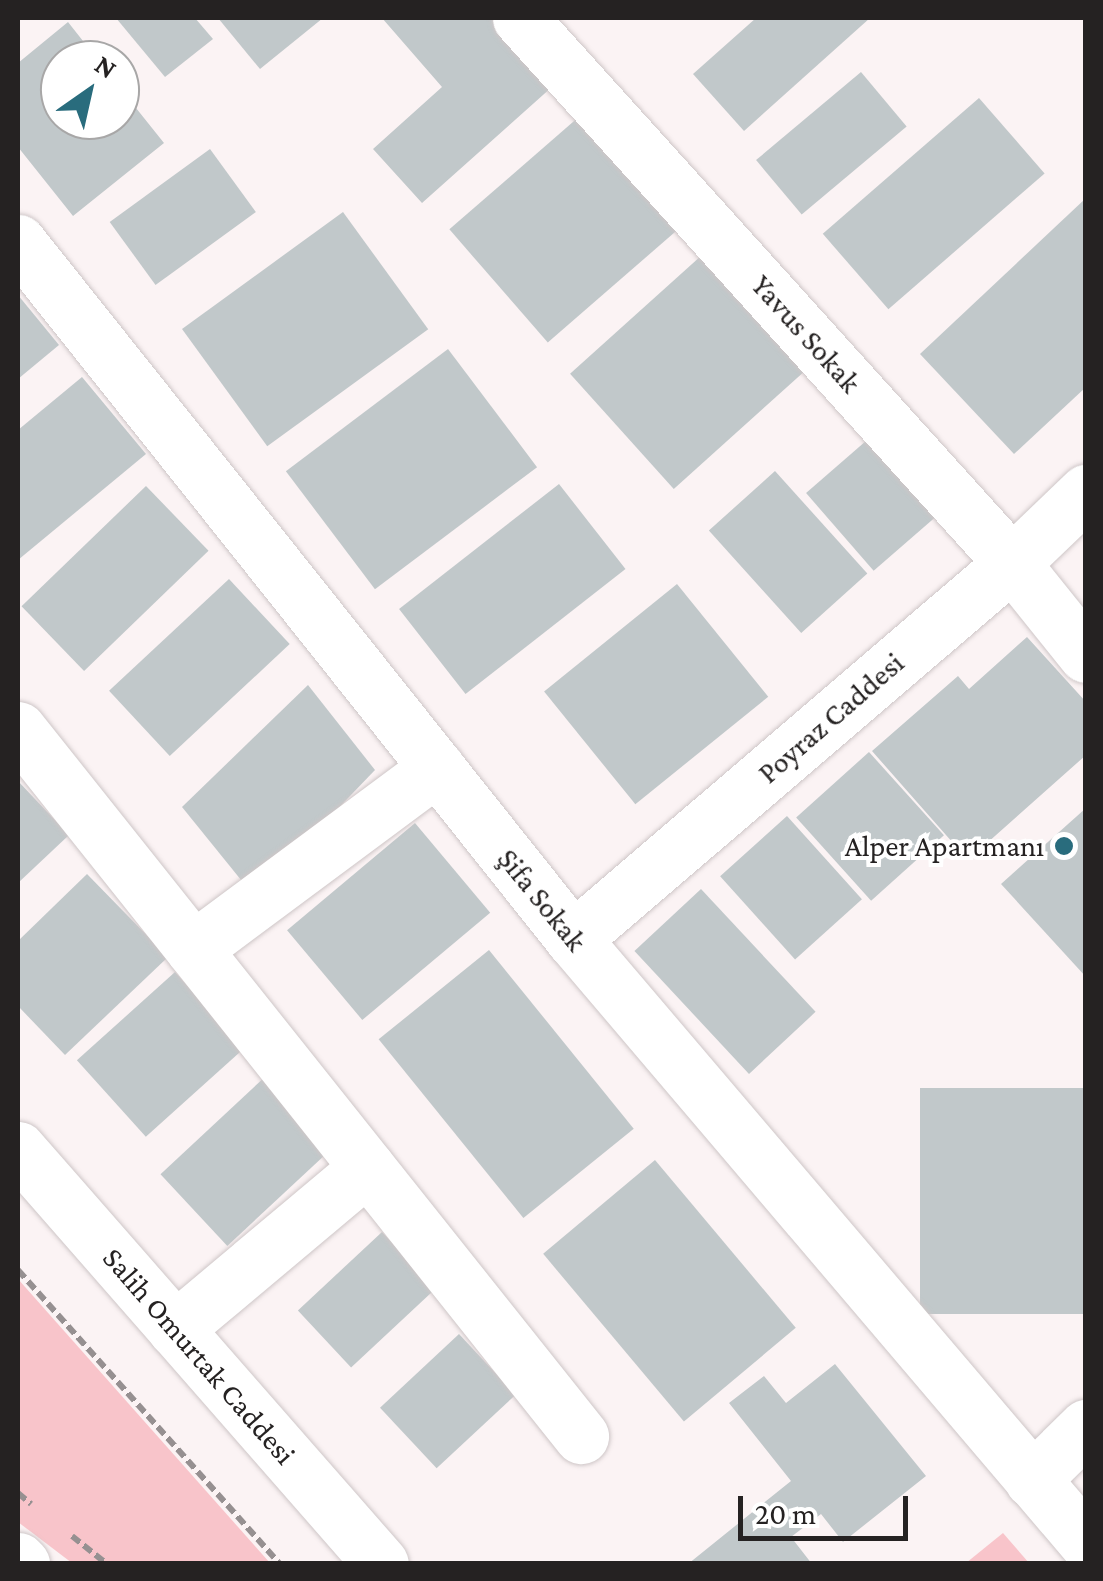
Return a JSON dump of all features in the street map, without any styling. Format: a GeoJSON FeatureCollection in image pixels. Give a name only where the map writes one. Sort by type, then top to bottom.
{"type":"FeatureCollection","features":[{"type":"Feature","properties":{"kind":"street","name":"Yavus Sokak"},"geometry":{"type":"LineString","coordinates":[[520,18],[1012,563],[1086,655]]}},
{"type":"Feature","properties":{"kind":"street","name":"Şifa Sokak"},"geometry":{"type":"LineString","coordinates":[[18,242],[573,938],[1086,1542]]}},
{"type":"Feature","properties":{"kind":"street","name":"Poyraz Caddesi"},"geometry":{"type":"LineString","coordinates":[[573,938],[1012,563],[1086,492]]}},
{"type":"Feature","properties":{"kind":"street"},"geometry":{"type":"LineString","coordinates":[[18,729],[581,1436]]}},
{"type":"Feature","properties":{"kind":"street"},"geometry":{"type":"LineString","coordinates":[[193,949],[437,768]]}},
{"type":"Feature","properties":{"kind":"street","name":"Salih Omurtak Caddesi"},"geometry":{"type":"LineString","coordinates":[[18,1149],[381,1564]]}},
{"type":"Feature","properties":{"kind":"street"},"geometry":{"type":"LineString","coordinates":[[175,1328],[367,1168]]}},
{"type":"Feature","properties":{"kind":"street"},"geometry":{"type":"LineString","coordinates":[[1032,1480],[1086,1426]]}},
{"type":"Feature","properties":{"kind":"path"},"geometry":{"type":"LineString","coordinates":[[18,1270],[280,1564]]}},
{"type":"Feature","properties":{"kind":"shaded area"},"geometry":{"type":"Polygon","coordinates":[[[18,1279],[270,1563],[72,1563],[18,1522],[18,1279]]]}},
{"type":"Feature","properties":{"kind":"shaded area"},"geometry":{"type":"Polygon","coordinates":[[[1003,1533],[1029,1563],[966,1563],[1003,1533]]]}},
{"type":"Feature","properties":{"kind":"building"},"geometry":{"type":"Polygon","coordinates":[[[116,18],[195,18],[213,39],[165,77],[140,47],[140,40],[134,40],[116,18]]]}},
{"type":"Feature","properties":{"kind":"building"},"geometry":{"type":"Polygon","coordinates":[[[218,18],[323,18],[260,69],[218,18]]]}},
{"type":"Feature","properties":{"kind":"building"},"geometry":{"type":"Polygon","coordinates":[[[382,18],[508,18],[562,78],[422,203],[373,149],[442,87],[382,18]]]}},
{"type":"Feature","properties":{"kind":"building"},"geometry":{"type":"Polygon","coordinates":[[[756,18],[870,18],[744,131],[693,74],[756,18]]]}},
{"type":"Feature","properties":{"kind":"building"},"geometry":{"type":"Polygon","coordinates":[[[68,22],[82,40],[46,40],[68,22]]]}},
{"type":"Feature","properties":{"kind":"building"},"geometry":{"type":"Polygon","coordinates":[[[40,45],[40,140],[140,140],[140,113],[164,143],[73,216],[18,147],[18,63],[40,45]]]}},
{"type":"Feature","properties":{"kind":"building"},"geometry":{"type":"Polygon","coordinates":[[[861,72],[907,126],[802,214],[756,160],[861,72]]]}},
{"type":"Feature","properties":{"kind":"building"},"geometry":{"type":"Polygon","coordinates":[[[979,98],[1045,173],[888,309],[823,234],[979,98]]]}},
{"type":"Feature","properties":{"kind":"building"},"geometry":{"type":"Polygon","coordinates":[[[589,108],[687,221],[548,343],[449,229],[589,108]]]}},
{"type":"Feature","properties":{"kind":"building"},"geometry":{"type":"Polygon","coordinates":[[[210,149],[256,212],[156,285],[110,222],[210,149]]]}},
{"type":"Feature","properties":{"kind":"building"},"geometry":{"type":"Polygon","coordinates":[[[1086,198],[1086,387],[1014,454],[920,354],[1086,198]]]}},
{"type":"Feature","properties":{"kind":"building"},"geometry":{"type":"Polygon","coordinates":[[[343,212],[428,329],[267,446],[182,329],[343,212]]]}},
{"type":"Feature","properties":{"kind":"building"},"geometry":{"type":"Polygon","coordinates":[[[712,246],[816,361],[674,489],[570,374],[712,246]]]}},
{"type":"Feature","properties":{"kind":"building"},"geometry":{"type":"Polygon","coordinates":[[[18,295],[59,345],[18,379],[18,295]]]}},
{"type":"Feature","properties":{"kind":"building"},"geometry":{"type":"Polygon","coordinates":[[[448,349],[537,467],[375,589],[286,471],[448,349]]]}},
{"type":"Feature","properties":{"kind":"building"},"geometry":{"type":"Polygon","coordinates":[[[82,377],[146,454],[18,560],[18,430],[82,377]]]}},
{"type":"Feature","properties":{"kind":"building"},"geometry":{"type":"Polygon","coordinates":[[[874,434],[942,512],[874,571],[806,493],[874,434]]]}},
{"type":"Feature","properties":{"kind":"building"},"geometry":{"type":"Polygon","coordinates":[[[775,471],[867,574],[801,633],[709,531],[775,471]]]}},
{"type":"Feature","properties":{"kind":"building"},"geometry":{"type":"Polygon","coordinates":[[[559,484],[625,569],[466,694],[399,609],[559,484]]]}},
{"type":"Feature","properties":{"kind":"building"},"geometry":{"type":"Polygon","coordinates":[[[146,486],[209,551],[84,671],[22,606],[146,486]]]}},
{"type":"Feature","properties":{"kind":"building"},"geometry":{"type":"Polygon","coordinates":[[[229,579],[290,644],[170,756],[109,691],[229,579]]]}},
{"type":"Feature","properties":{"kind":"building"},"geometry":{"type":"Polygon","coordinates":[[[677,584],[768,697],[635,804],[544,692],[677,584]]]}},
{"type":"Feature","properties":{"kind":"building"},"geometry":{"type":"Polygon","coordinates":[[[1027,637],[1086,702],[1086,755],[968,860],[872,751],[958,676],[969,689],[1027,637]]]}},
{"type":"Feature","properties":{"kind":"building"},"geometry":{"type":"Polygon","coordinates":[[[308,685],[375,770],[254,896],[182,807],[308,685]]]}},
{"type":"Feature","properties":{"kind":"building"},"geometry":{"type":"Polygon","coordinates":[[[869,752],[944,835],[871,901],[796,818],[869,752]]]}},
{"type":"Feature","properties":{"kind":"building"},"geometry":{"type":"Polygon","coordinates":[[[18,781],[69,835],[18,883],[18,781]]]}},
{"type":"Feature","properties":{"kind":"building","name":"Alper Apartmanı"},"geometry":{"type":"Polygon","coordinates":[[[1086,808],[1086,977],[1001,884],[1086,808]]]}},
{"type":"Feature","properties":{"kind":"building"},"geometry":{"type":"Polygon","coordinates":[[[787,816],[862,899],[795,959],[720,876],[787,816]]]}},
{"type":"Feature","properties":{"kind":"building"},"geometry":{"type":"Polygon","coordinates":[[[415,823],[490,913],[362,1020],[287,930],[415,823]]]}},
{"type":"Feature","properties":{"kind":"building"},"geometry":{"type":"Polygon","coordinates":[[[87,874],[168,957],[65,1055],[18,1006],[18,941],[87,874]]]}},
{"type":"Feature","properties":{"kind":"building"},"geometry":{"type":"Polygon","coordinates":[[[701,889],[816,1012],[749,1074],[634,951],[701,889]]]}},
{"type":"Feature","properties":{"kind":"building"},"geometry":{"type":"Polygon","coordinates":[[[489,950],[634,1129],[523,1218],[379,1039],[489,950]]]}},
{"type":"Feature","properties":{"kind":"building"},"geometry":{"type":"Polygon","coordinates":[[[175,972],[244,1049],[146,1137],[77,1060],[175,972]]]}},
{"type":"Feature","properties":{"kind":"building"},"geometry":{"type":"Polygon","coordinates":[[[268,1074],[335,1146],[227,1246],[160,1174],[268,1074]]]}},
{"type":"Feature","properties":{"kind":"building"},"geometry":{"type":"Polygon","coordinates":[[[920,1088],[1086,1088],[1086,1314],[920,1314],[920,1088]]]}},
{"type":"Feature","properties":{"kind":"building"},"geometry":{"type":"Polygon","coordinates":[[[655,1160],[796,1328],[684,1422],[543,1254],[655,1160]]]}},
{"type":"Feature","properties":{"kind":"building"},"geometry":{"type":"Polygon","coordinates":[[[382,1232],[435,1289],[351,1367],[298,1310],[382,1232]]]}},
{"type":"Feature","properties":{"kind":"building"},"geometry":{"type":"Polygon","coordinates":[[[459,1334],[516,1395],[437,1468],[380,1408],[459,1334]]]}},
{"type":"Feature","properties":{"kind":"building"},"geometry":{"type":"Polygon","coordinates":[[[835,1364],[926,1476],[843,1542],[821,1514],[791,1537],[812,1564],[688,1564],[791,1481],[729,1403],[764,1376],[786,1403],[835,1364]]]}},
{"type":"Feature","properties":{"kind":"place","name":"Alper Apartmanı"},"geometry":{"type":"Point","coordinates":[1064,846]}}]}
